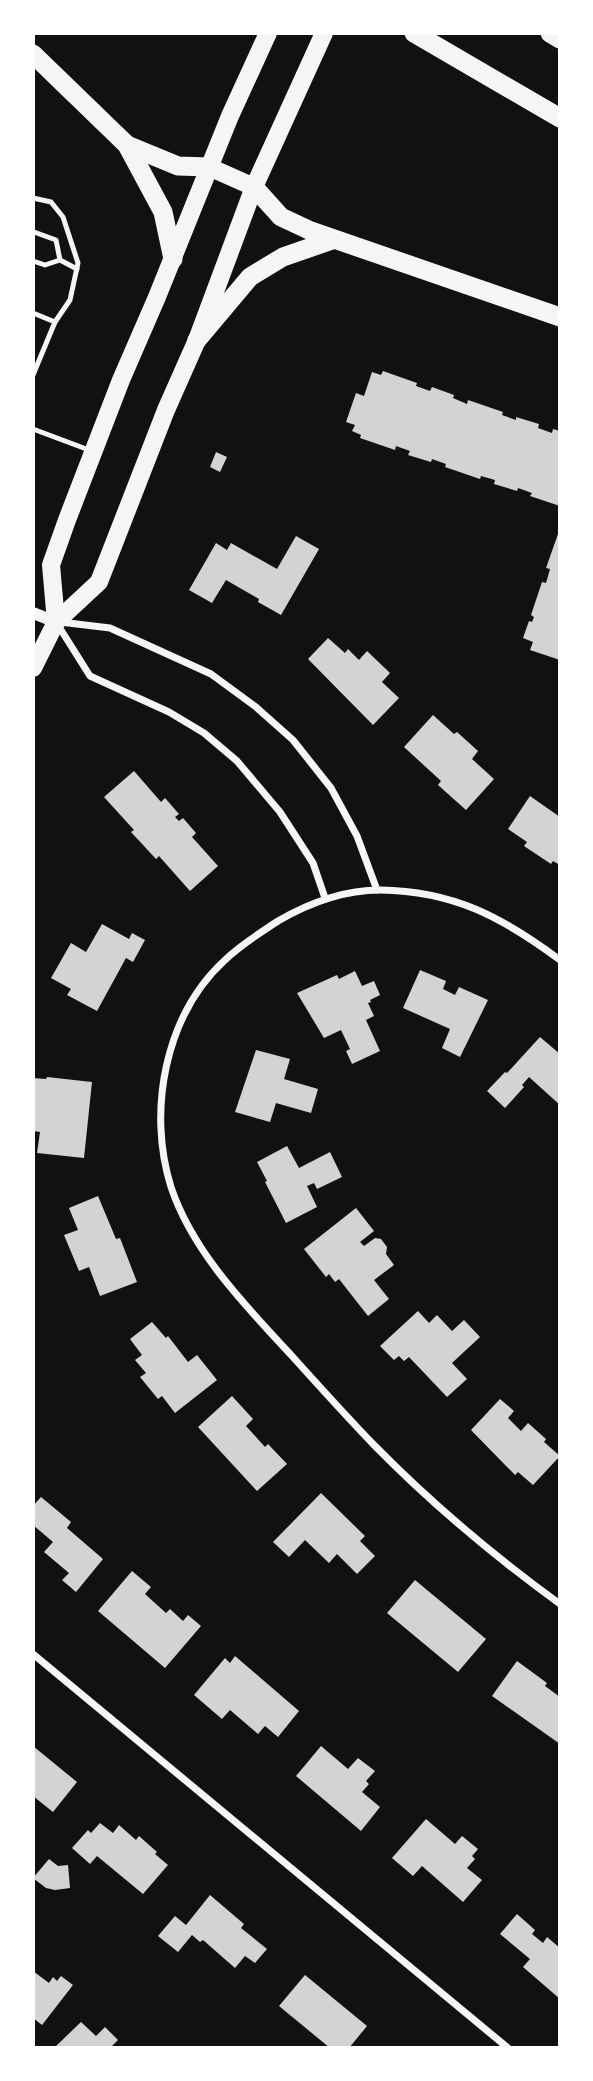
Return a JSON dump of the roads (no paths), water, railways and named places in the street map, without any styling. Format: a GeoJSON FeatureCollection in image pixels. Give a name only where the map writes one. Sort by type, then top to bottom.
{"type":"FeatureCollection","features":[{"type":"Feature","properties":{"kind":"highway"},"geometry":{"type":"LineString","coordinates":[[414,33],[560,118]]}},
{"type":"Feature","properties":{"kind":"highway"},"geometry":{"type":"LineString","coordinates":[[550,33],[560,39]]}},
{"type":"Feature","properties":{"kind":"highway"},"geometry":{"type":"LineString","coordinates":[[33,54],[127,145],[163,212],[173,259]]}},
{"type":"Feature","properties":{"kind":"highway"},"geometry":{"type":"LineString","coordinates":[[127,145],[178,166],[209,167]]}},
{"type":"Feature","properties":{"kind":"highway"},"geometry":{"type":"LineString","coordinates":[[254,187],[281,217],[332,240],[560,317]]}},
{"type":"Feature","properties":{"kind":"highway"},"geometry":{"type":"LineString","coordinates":[[197,340],[250,276],[283,257],[332,240]]}},
{"type":"Feature","properties":{"kind":"main road"},"geometry":{"type":"LineString","coordinates":[[56,622],[51,565],[121,380],[268,33]]}},
{"type":"Feature","properties":{"kind":"main road"},"geometry":{"type":"LineString","coordinates":[[33,668],[56,622],[99,582],[166,410],[197,340],[254,187],[324,33]]}},
{"type":"Feature","properties":{"kind":"main road"},"geometry":{"type":"LineString","coordinates":[[209,167],[254,187]]}},
{"type":"Feature","properties":{"kind":"street"},"geometry":{"type":"LineString","coordinates":[[33,613],[56,622],[110,628],[211,674],[256,707],[293,740],[331,788],[357,836],[377,890]]}},
{"type":"Feature","properties":{"kind":"street"},"geometry":{"type":"LineString","coordinates":[[56,622],[90,676],[169,712],[204,733],[237,761],[280,812],[313,863],[325,898]]}},
{"type":"Feature","properties":{"kind":"street"},"geometry":{"type":"LineString","coordinates":[[560,960],[531,939],[474,907],[445,898],[377,890],[325,898],[292,913],[260,933],[225,960],[210,976],[185,1014],[169,1056],[161,1100],[161,1139],[171,1187],[180,1209],[206,1254],[229,1284],[258,1320],[374,1445],[441,1508],[560,1604]]}},
{"type":"Feature","properties":{"kind":"street"},"geometry":{"type":"LineString","coordinates":[[33,1654],[508,2048]]}},
{"type":"Feature","properties":{"kind":"lane"},"geometry":{"type":"LineString","coordinates":[[33,198],[51,202],[63,217],[78,263],[70,300],[55,322],[36,362],[33,375]]}},
{"type":"Feature","properties":{"kind":"lane"},"geometry":{"type":"LineString","coordinates":[[34,232],[56,240],[60,260]]}},
{"type":"Feature","properties":{"kind":"lane"},"geometry":{"type":"LineString","coordinates":[[33,261],[45,265],[60,260],[77,269]]}},
{"type":"Feature","properties":{"kind":"lane"},"geometry":{"type":"LineString","coordinates":[[33,313],[55,322]]}},
{"type":"Feature","properties":{"kind":"lane"},"geometry":{"type":"LineString","coordinates":[[33,429],[93,452]]}}]}
